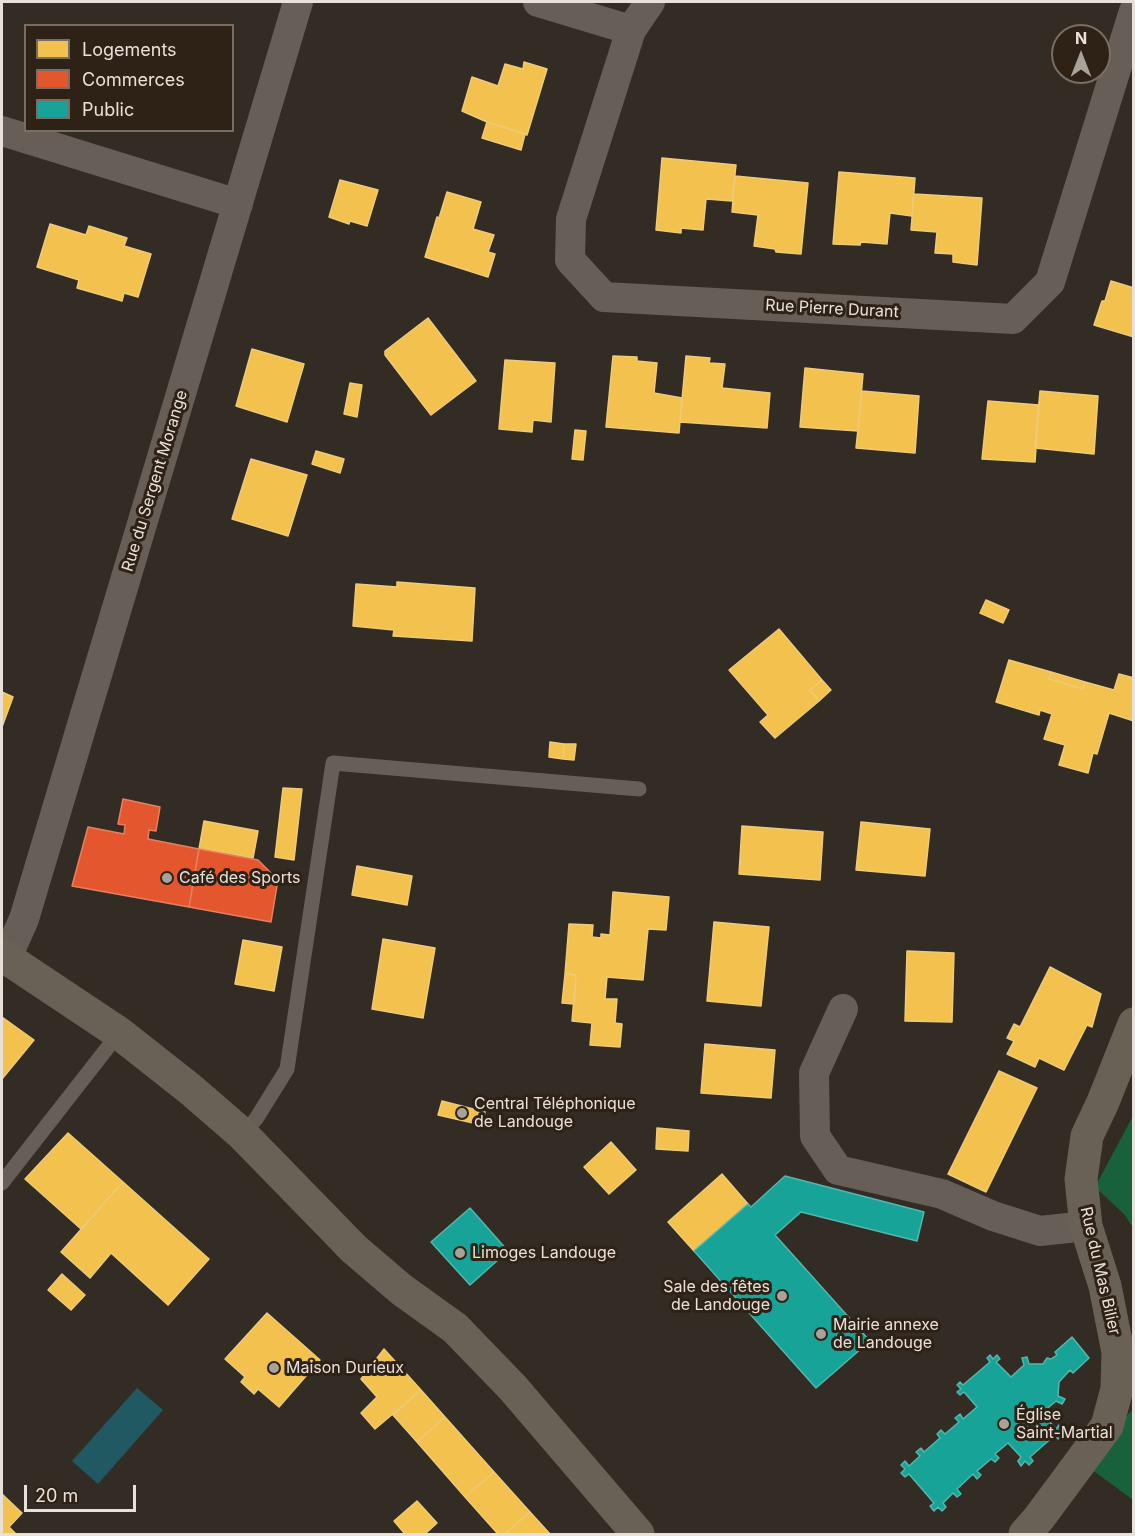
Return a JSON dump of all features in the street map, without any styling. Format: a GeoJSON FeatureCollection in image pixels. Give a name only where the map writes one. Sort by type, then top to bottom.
{"type":"FeatureCollection","features":[{"type":"Feature","properties":{"kind":"main road"},"geometry":{"type":"LineString","coordinates":[[4,956],[119,1033],[190,1089],[242,1134],[354,1249],[402,1290],[455,1328],[480,1352],[633,1533]]}},
{"type":"Feature","properties":{"kind":"main road","name":"Rue du Mas Bilier"},"geometry":{"type":"LineString","coordinates":[[1024,1534],[1039,1518],[1107,1426],[1116,1389],[1118,1352],[1105,1286],[1086,1226],[1081,1179],[1087,1136],[1134,1024]]}},
{"type":"Feature","properties":{"kind":"street","name":"Rue du Sergent Morange"},"geometry":{"type":"LineString","coordinates":[[4,956],[24,919],[298,2]]}},
{"type":"Feature","properties":{"kind":"street"},"geometry":{"type":"LineString","coordinates":[[538,2],[631,30]]}},
{"type":"Feature","properties":{"kind":"street","name":"Rue Pierre Durant"},"geometry":{"type":"LineString","coordinates":[[650,2],[631,30],[571,219],[570,260],[604,297],[1013,319],[1050,282],[1134,11]]}},
{"type":"Feature","properties":{"kind":"street"},"geometry":{"type":"LineString","coordinates":[[2,131],[238,204]]}},
{"type":"Feature","properties":{"kind":"street"},"geometry":{"type":"LineString","coordinates":[[843,1009],[814,1073],[815,1136],[838,1170],[942,1194],[993,1216],[1040,1231],[1086,1226]]}},
{"type":"Feature","properties":{"kind":"lane"},"geometry":{"type":"LineString","coordinates":[[242,1134],[256,1119],[287,1069],[333,763],[639,789]]}},
{"type":"Feature","properties":{"kind":"lane"},"geometry":{"type":"LineString","coordinates":[[2,1183],[119,1033]]}},
{"type":"Feature","properties":{"kind":"green space"},"geometry":{"type":"Polygon","coordinates":[[[1133,1116],[1133,1228],[1125,1215],[1095,1187],[1133,1116]]]}},
{"type":"Feature","properties":{"kind":"green space"},"geometry":{"type":"Polygon","coordinates":[[[1133,1409],[1133,1500],[1083,1463],[1133,1409]]]}},
{"type":"Feature","properties":{"kind":"water"},"geometry":{"type":"Polygon","coordinates":[[[137,1388],[163,1410],[98,1484],[72,1461],[137,1388]]]}},
{"type":"Feature","properties":{"kind":"building: Logements"},"geometry":{"type":"Polygon","coordinates":[[[524,62],[547,69],[527,135],[462,111],[472,77],[498,86],[505,64],[523,69],[524,62]]]}},
{"type":"Feature","properties":{"kind":"building: Logements"},"geometry":{"type":"Polygon","coordinates":[[[487,122],[525,134],[521,150],[482,138],[487,122]]]}},
{"type":"Feature","properties":{"kind":"building: Logements"},"geometry":{"type":"Polygon","coordinates":[[[662,158],[736,165],[732,201],[706,199],[703,230],[681,228],[681,233],[656,230],[662,158]]]}},
{"type":"Feature","properties":{"kind":"building: Logements"},"geometry":{"type":"Polygon","coordinates":[[[839,172],[915,178],[912,216],[890,213],[887,244],[861,242],[860,245],[833,244],[839,172]]]}},
{"type":"Feature","properties":{"kind":"building: Logements"},"geometry":{"type":"Polygon","coordinates":[[[735,176],[808,183],[801,254],[776,252],[775,249],[754,246],[758,215],[732,212],[735,176]]]}},
{"type":"Feature","properties":{"kind":"building: Logements"},"geometry":{"type":"Polygon","coordinates":[[[340,180],[378,190],[367,226],[350,221],[349,224],[329,217],[340,180]]]}},
{"type":"Feature","properties":{"kind":"building: Logements"},"geometry":{"type":"Polygon","coordinates":[[[447,192],[481,202],[473,229],[494,235],[488,252],[495,254],[488,277],[425,257],[447,192]]]}},
{"type":"Feature","properties":{"kind":"building: Logements"},"geometry":{"type":"Polygon","coordinates":[[[914,194],[982,198],[977,265],[953,262],[953,254],[935,253],[937,232],[911,230],[914,194]]]}},
{"type":"Feature","properties":{"kind":"building: Logements"},"geometry":{"type":"Polygon","coordinates":[[[50,224],[86,235],[89,226],[127,238],[124,246],[151,254],[138,297],[124,293],[122,301],[77,288],[79,280],[37,267],[50,224]]]}},
{"type":"Feature","properties":{"kind":"building: Logements"},"geometry":{"type":"Polygon","coordinates":[[[1111,281],[1134,288],[1134,337],[1094,325],[1111,281]]]}},
{"type":"Feature","properties":{"kind":"building: Logements"},"geometry":{"type":"Polygon","coordinates":[[[428,318],[476,381],[431,415],[385,355],[385,351],[428,318]]]}},
{"type":"Feature","properties":{"kind":"building: Logements"},"geometry":{"type":"Polygon","coordinates":[[[252,349],[304,364],[287,422],[236,406],[252,349]]]}},
{"type":"Feature","properties":{"kind":"building: Logements"},"geometry":{"type":"Polygon","coordinates":[[[613,356],[637,357],[637,361],[657,363],[654,393],[682,398],[679,433],[606,427],[613,356]]]}},
{"type":"Feature","properties":{"kind":"building: Logements"},"geometry":{"type":"Polygon","coordinates":[[[686,356],[710,358],[709,363],[725,364],[722,388],[770,393],[767,428],[680,422],[686,356]]]}},
{"type":"Feature","properties":{"kind":"building: Logements"},"geometry":{"type":"Polygon","coordinates":[[[505,360],[555,363],[551,422],[533,420],[532,432],[499,429],[505,360]]]}},
{"type":"Feature","properties":{"kind":"building: Logements"},"geometry":{"type":"Polygon","coordinates":[[[805,368],[863,374],[858,431],[800,427],[805,368]]]}},
{"type":"Feature","properties":{"kind":"building: Logements"},"geometry":{"type":"Polygon","coordinates":[[[350,383],[362,385],[357,417],[344,414],[350,383]]]}},
{"type":"Feature","properties":{"kind":"building: Logements"},"geometry":{"type":"Polygon","coordinates":[[[862,391],[919,396],[915,453],[856,448],[862,391]]]}},
{"type":"Feature","properties":{"kind":"building: Logements"},"geometry":{"type":"Polygon","coordinates":[[[1040,391],[1098,396],[1094,454],[1035,448],[1040,391]]]}},
{"type":"Feature","properties":{"kind":"building: Logements"},"geometry":{"type":"Polygon","coordinates":[[[988,401],[1039,405],[1035,462],[982,459],[988,401]]]}},
{"type":"Feature","properties":{"kind":"building: Logements"},"geometry":{"type":"Polygon","coordinates":[[[575,430],[586,431],[583,460],[572,459],[575,430]]]}},
{"type":"Feature","properties":{"kind":"building: Logements"},"geometry":{"type":"Polygon","coordinates":[[[316,451],[344,459],[340,473],[312,464],[316,451]]]}},
{"type":"Feature","properties":{"kind":"building: Logements"},"geometry":{"type":"Polygon","coordinates":[[[251,459],[307,475],[288,536],[232,519],[251,459]]]}},
{"type":"Feature","properties":{"kind":"building: Logements"},"geometry":{"type":"Polygon","coordinates":[[[397,582],[475,588],[472,641],[393,636],[394,630],[353,626],[356,584],[397,587],[397,582]]]}},
{"type":"Feature","properties":{"kind":"building: Logements"},"geometry":{"type":"Polygon","coordinates":[[[986,600],[1009,610],[1003,623],[980,613],[986,600]]]}},
{"type":"Feature","properties":{"kind":"building: Logements"},"geometry":{"type":"Polygon","coordinates":[[[779,629],[822,680],[810,690],[819,701],[775,738],[760,722],[768,715],[729,670],[779,629]]]}},
{"type":"Feature","properties":{"kind":"building: Logements"},"geometry":{"type":"Polygon","coordinates":[[[1009,660],[1051,672],[1049,679],[1083,689],[1085,682],[1114,690],[1119,674],[1134,678],[1134,721],[1109,713],[1097,754],[1093,753],[1088,773],[1059,765],[1065,745],[1044,739],[1052,714],[1040,710],[1039,715],[996,702],[1009,660]]]}},
{"type":"Feature","properties":{"kind":"building: Logements"},"geometry":{"type":"Polygon","coordinates":[[[1051,672],[1085,682],[1083,689],[1049,679],[1051,672]]]}},
{"type":"Feature","properties":{"kind":"building: Logements"},"geometry":{"type":"Polygon","coordinates":[[[822,680],[831,690],[819,701],[810,690],[822,680]]]}},
{"type":"Feature","properties":{"kind":"building: Logements"},"geometry":{"type":"Polygon","coordinates":[[[2,692],[13,697],[2,727],[2,692]]]}},
{"type":"Feature","properties":{"kind":"building: Logements"},"geometry":{"type":"Polygon","coordinates":[[[550,742],[564,744],[563,759],[549,757],[550,742]]]}},
{"type":"Feature","properties":{"kind":"building: Logements"},"geometry":{"type":"Polygon","coordinates":[[[564,744],[576,744],[574,760],[563,759],[564,744]]]}},
{"type":"Feature","properties":{"kind":"building: Logements"},"geometry":{"type":"Polygon","coordinates":[[[283,788],[302,789],[294,860],[275,857],[283,788]]]}},
{"type":"Feature","properties":{"kind":"building: Logements"},"geometry":{"type":"Polygon","coordinates":[[[204,821],[258,831],[253,858],[199,849],[204,821]]]}},
{"type":"Feature","properties":{"kind":"building: Logements"},"geometry":{"type":"Polygon","coordinates":[[[861,822],[930,829],[925,876],[856,870],[861,822]]]}},
{"type":"Feature","properties":{"kind":"building: Logements"},"geometry":{"type":"Polygon","coordinates":[[[742,826],[823,832],[820,880],[739,874],[742,826]]]}},
{"type":"Feature","properties":{"kind":"building: Logements"},"geometry":{"type":"Polygon","coordinates":[[[357,866],[412,876],[407,905],[352,895],[357,866]]]}},
{"type":"Feature","properties":{"kind":"building: Logements"},"geometry":{"type":"Polygon","coordinates":[[[613,892],[669,897],[666,930],[648,929],[643,980],[607,977],[605,999],[617,999],[615,1023],[622,1024],[620,1047],[590,1045],[592,1023],[572,1021],[576,975],[565,974],[569,924],[593,925],[592,937],[601,938],[601,934],[610,935],[613,892]]]}},
{"type":"Feature","properties":{"kind":"building: Logements"},"geometry":{"type":"Polygon","coordinates":[[[714,922],[769,927],[761,1006],[707,1001],[714,922]]]}},
{"type":"Feature","properties":{"kind":"building: Logements"},"geometry":{"type":"Polygon","coordinates":[[[383,939],[435,948],[423,1018],[372,1009],[383,939]]]}},
{"type":"Feature","properties":{"kind":"building: Logements"},"geometry":{"type":"Polygon","coordinates":[[[243,940],[282,947],[274,991],[235,984],[243,940]]]}},
{"type":"Feature","properties":{"kind":"building: Logements"},"geometry":{"type":"Polygon","coordinates":[[[907,951],[954,953],[952,1022],[905,1021],[907,951]]]}},
{"type":"Feature","properties":{"kind":"building: Logements"},"geometry":{"type":"Polygon","coordinates":[[[1050,967],[1101,994],[1092,1027],[1087,1025],[1064,1070],[1039,1058],[1035,1067],[1007,1054],[1014,1041],[1007,1038],[1014,1024],[1020,1027],[1050,967]]]}},
{"type":"Feature","properties":{"kind":"building: Logements"},"geometry":{"type":"Polygon","coordinates":[[[565,974],[576,975],[574,1004],[562,1003],[565,974]]]}},
{"type":"Feature","properties":{"kind":"building: Logements"},"geometry":{"type":"Polygon","coordinates":[[[2,1017],[34,1040],[2,1079],[2,1017]]]}},
{"type":"Feature","properties":{"kind":"building: Logements"},"geometry":{"type":"Polygon","coordinates":[[[705,1044],[775,1050],[771,1098],[701,1093],[705,1044]]]}},
{"type":"Feature","properties":{"kind":"building: Logements"},"geometry":{"type":"Polygon","coordinates":[[[999,1071],[1037,1088],[986,1192],[948,1174],[999,1071]]]}},
{"type":"Feature","properties":{"kind":"building: Logements","name":"Central Téléphonique de Landouge"},"geometry":{"type":"Polygon","coordinates":[[[442,1101],[485,1112],[482,1125],[438,1115],[442,1101]]]}},
{"type":"Feature","properties":{"kind":"building: Logements"},"geometry":{"type":"Polygon","coordinates":[[[657,1128],[689,1131],[688,1151],[656,1149],[657,1128]]]}},
{"type":"Feature","properties":{"kind":"building: Logements"},"geometry":{"type":"Polygon","coordinates":[[[68,1133],[123,1182],[81,1229],[25,1179],[68,1133]]]}},
{"type":"Feature","properties":{"kind":"building: Logements"},"geometry":{"type":"Polygon","coordinates":[[[611,1142],[636,1170],[609,1194],[584,1167],[611,1142]]]}},
{"type":"Feature","properties":{"kind":"building: Logements"},"geometry":{"type":"Polygon","coordinates":[[[722,1174],[748,1204],[694,1251],[668,1222],[722,1174]]]}},
{"type":"Feature","properties":{"kind":"building: Logements"},"geometry":{"type":"Polygon","coordinates":[[[123,1182],[209,1259],[168,1305],[111,1253],[90,1278],[61,1252],[123,1182]]]}},
{"type":"Feature","properties":{"kind":"building: Logements"},"geometry":{"type":"Polygon","coordinates":[[[62,1274],[85,1295],[71,1310],[48,1290],[62,1274]]]}},
{"type":"Feature","properties":{"kind":"building: Logements","name":"Maison Durieux"},"geometry":{"type":"Polygon","coordinates":[[[267,1313],[320,1360],[279,1407],[258,1389],[254,1394],[241,1382],[245,1377],[225,1359],[267,1313]]]}},
{"type":"Feature","properties":{"kind":"building: Logements"},"geometry":{"type":"Polygon","coordinates":[[[384,1349],[421,1390],[375,1429],[361,1413],[377,1397],[361,1379],[384,1349]]]}},
{"type":"Feature","properties":{"kind":"building: Logements"},"geometry":{"type":"Polygon","coordinates":[[[421,1390],[445,1417],[417,1442],[393,1415],[421,1390]]]}},
{"type":"Feature","properties":{"kind":"building: Logements"},"geometry":{"type":"Polygon","coordinates":[[[445,1417],[494,1472],[465,1497],[417,1442],[445,1417]]]}},
{"type":"Feature","properties":{"kind":"building: Logements"},"geometry":{"type":"Polygon","coordinates":[[[494,1472],[530,1512],[505,1534],[498,1534],[465,1497],[494,1472]]]}},
{"type":"Feature","properties":{"kind":"building: Logements"},"geometry":{"type":"Polygon","coordinates":[[[2,1494],[22,1513],[9,1527],[14,1534],[2,1534],[2,1494]]]}},
{"type":"Feature","properties":{"kind":"building: Logements"},"geometry":{"type":"Polygon","coordinates":[[[417,1501],[437,1523],[425,1534],[405,1534],[394,1521],[417,1501]]]}},
{"type":"Feature","properties":{"kind":"building: Logements"},"geometry":{"type":"Polygon","coordinates":[[[530,1512],[550,1534],[505,1534],[530,1512]]]}},
{"type":"Feature","properties":{"kind":"building: Commerces"},"geometry":{"type":"Polygon","coordinates":[[[123,799],[160,807],[156,831],[149,830],[148,839],[199,849],[189,907],[72,886],[88,827],[124,834],[125,825],[118,824],[123,799]]]}},
{"type":"Feature","properties":{"kind":"building: Commerces"},"geometry":{"type":"Polygon","coordinates":[[[199,849],[258,860],[278,880],[271,922],[189,907],[199,849]]]}},
{"type":"Feature","properties":{"kind":"building: Public","name":"Sale des fêtes de Landouge"},"geometry":{"type":"Polygon","coordinates":[[[785,1176],[924,1212],[917,1241],[801,1212],[775,1235],[870,1341],[816,1388],[694,1251],[748,1204],[751,1207],[785,1176]]]}},
{"type":"Feature","properties":{"kind":"building: Public"},"geometry":{"type":"Polygon","coordinates":[[[470,1208],[508,1251],[470,1285],[431,1242],[470,1208]]]}},
{"type":"Feature","properties":{"kind":"building: Public","name":"Église Saint-Martial"},"geometry":{"type":"Polygon","coordinates":[[[1072,1337],[1089,1358],[1073,1373],[1070,1370],[1059,1382],[1058,1396],[1065,1399],[1062,1404],[1056,1401],[1042,1413],[1056,1429],[1059,1425],[1062,1429],[1059,1432],[1062,1436],[1058,1439],[1054,1436],[1030,1457],[1033,1461],[1029,1465],[1025,1461],[1021,1466],[1018,1461],[1021,1457],[1008,1443],[995,1454],[999,1458],[995,1462],[991,1459],[977,1471],[981,1475],[977,1479],[973,1474],[957,1489],[961,1494],[957,1497],[953,1493],[943,1503],[946,1507],[942,1511],[938,1507],[934,1511],[930,1506],[934,1503],[909,1474],[905,1477],[901,1473],[905,1469],[901,1465],[905,1461],[909,1466],[920,1456],[916,1452],[921,1448],[924,1452],[940,1438],[937,1434],[941,1430],[945,1434],[959,1422],[955,1418],[960,1414],[963,1419],[977,1407],[964,1392],[960,1395],[957,1392],[961,1389],[957,1385],[960,1382],[963,1385],[990,1362],[987,1358],[990,1355],[993,1359],[997,1355],[1000,1359],[996,1362],[1011,1377],[1024,1365],[1022,1358],[1027,1357],[1029,1364],[1043,1364],[1047,1358],[1051,1359],[1057,1355],[1055,1352],[1072,1337]]]}},
{"type":"Feature","properties":{"kind":"place","name":"Café des Sports"},"geometry":{"type":"Point","coordinates":[167,878]}},
{"type":"Feature","properties":{"kind":"place","name":"Central Téléphonique de Landouge"},"geometry":{"type":"Point","coordinates":[462,1113]}},
{"type":"Feature","properties":{"kind":"place","name":"Limoges Landouge"},"geometry":{"type":"Point","coordinates":[460,1253]}},
{"type":"Feature","properties":{"kind":"place","name":"Sale des fêtes de Landouge"},"geometry":{"type":"Point","coordinates":[782,1296]}},
{"type":"Feature","properties":{"kind":"place","name":"Mairie annexe de Landouge"},"geometry":{"type":"Point","coordinates":[821,1334]}},
{"type":"Feature","properties":{"kind":"place","name":"Maison Durieux"},"geometry":{"type":"Point","coordinates":[274,1368]}},
{"type":"Feature","properties":{"kind":"place","name":"Église Saint-Martial"},"geometry":{"type":"Point","coordinates":[1004,1424]}}]}
